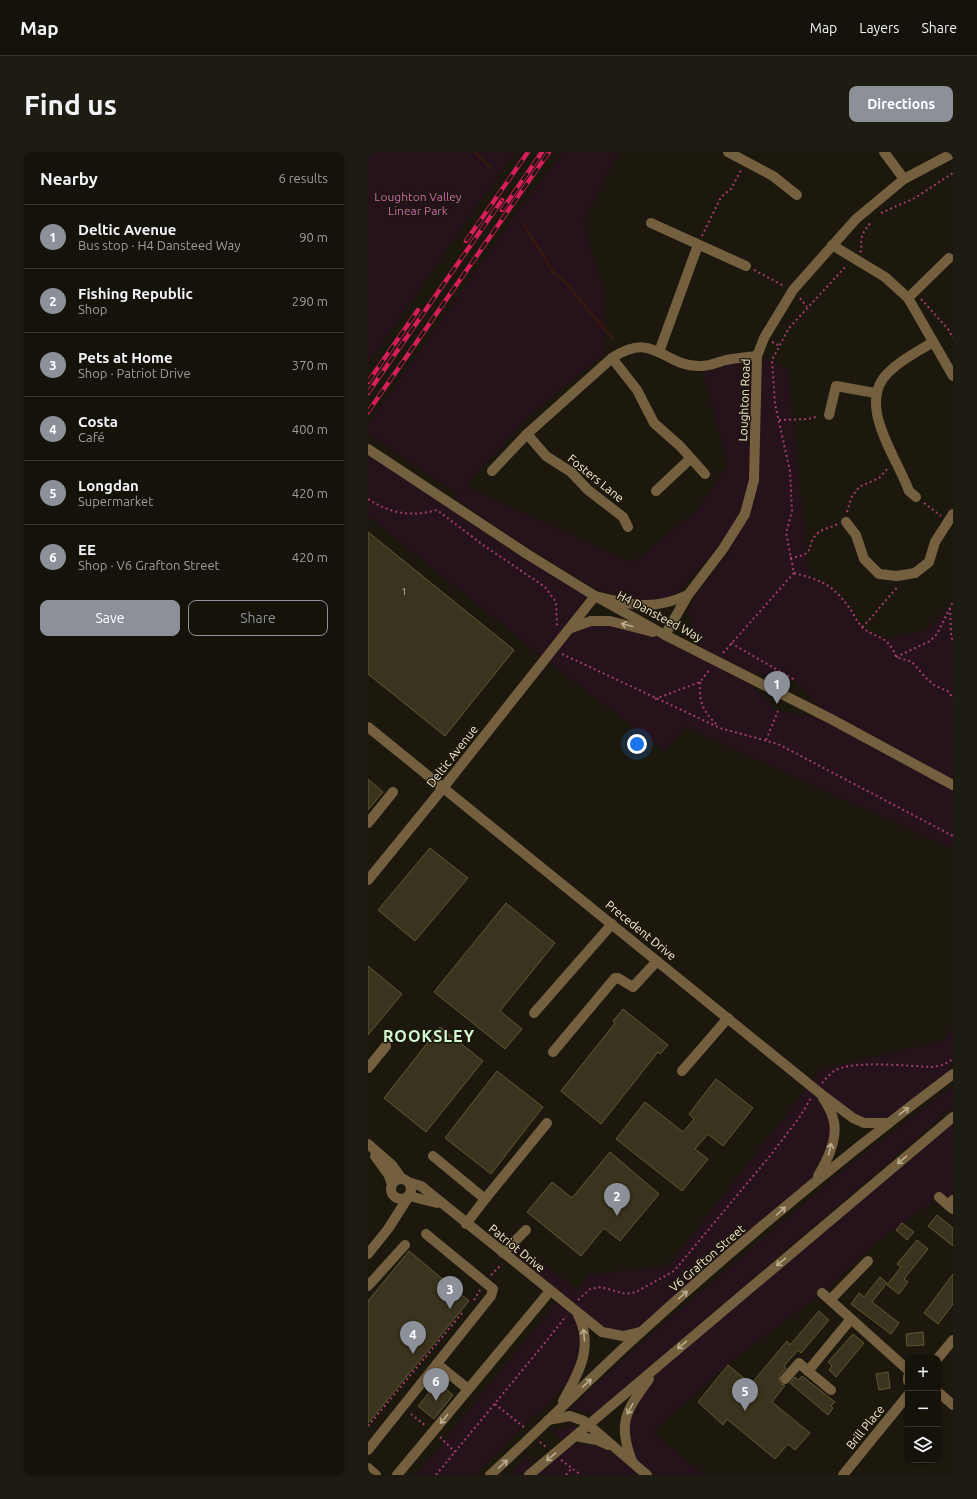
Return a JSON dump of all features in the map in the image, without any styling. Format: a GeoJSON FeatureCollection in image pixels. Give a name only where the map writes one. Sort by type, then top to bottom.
{"type":"FeatureCollection","features":[{"type":"Feature","properties":{"kind":"street"},"geometry":{"type":"LineString","coordinates":[[728,152],[748,156],[797,195]]}},
{"type":"Feature","properties":{"kind":"street"},"geometry":{"type":"LineString","coordinates":[[884,152],[904,179]]}},
{"type":"Feature","properties":{"kind":"street","name":"Loughton Road"},"geometry":{"type":"LineString","coordinates":[[665,634],[688,595],[723,548],[745,514],[754,480],[757,356],[764,338],[793,290],[856,220],[904,179],[953,153]]}},
{"type":"Feature","properties":{"kind":"street"},"geometry":{"type":"LineString","coordinates":[[651,223],[746,266]]}},
{"type":"Feature","properties":{"kind":"street"},"geometry":{"type":"LineString","coordinates":[[659,352],[698,245]]}},
{"type":"Feature","properties":{"kind":"street"},"geometry":{"type":"LineString","coordinates":[[832,245],[885,277],[908,298],[953,376]]}},
{"type":"Feature","properties":{"kind":"street"},"geometry":{"type":"LineString","coordinates":[[908,298],[948,258]]}},
{"type":"Feature","properties":{"kind":"street"},"geometry":{"type":"LineString","coordinates":[[916,497],[909,491],[878,421],[875,393],[888,371],[933,342]]}},
{"type":"Feature","properties":{"kind":"street"},"geometry":{"type":"LineString","coordinates":[[492,471],[526,434],[612,358],[626,349],[643,347],[690,365],[701,367],[728,360],[757,356]]}},
{"type":"Feature","properties":{"kind":"street"},"geometry":{"type":"LineString","coordinates":[[612,358],[637,390],[654,423],[680,446],[705,474]]}},
{"type":"Feature","properties":{"kind":"street"},"geometry":{"type":"LineString","coordinates":[[828,415],[836,386],[875,393]]}},
{"type":"Feature","properties":{"kind":"street","name":"Fosters Lane"},"geometry":{"type":"LineString","coordinates":[[526,434],[546,456],[571,472],[588,490],[622,517],[628,527]]}},
{"type":"Feature","properties":{"kind":"street","name":"H4 Dansteed Way"},"geometry":{"type":"LineString","coordinates":[[368,449],[527,554],[595,596],[702,654],[831,719],[953,785]]}},
{"type":"Feature","properties":{"kind":"street"},"geometry":{"type":"LineString","coordinates":[[656,491],[690,459]]}},
{"type":"Feature","properties":{"kind":"street"},"geometry":{"type":"LineString","coordinates":[[846,522],[856,536],[864,559],[879,574],[897,576],[915,573],[929,562],[935,542],[951,518]]}},
{"type":"Feature","properties":{"kind":"street"},"geometry":{"type":"LineString","coordinates":[[595,596],[628,604],[649,606],[670,603],[688,595]]}},
{"type":"Feature","properties":{"kind":"street","name":"Deltic Avenue"},"geometry":{"type":"LineString","coordinates":[[369,877],[444,788],[595,596]]}},
{"type":"Feature","properties":{"kind":"street","name":"Deltic Avenue"},"geometry":{"type":"LineString","coordinates":[[571,628],[591,621],[610,621],[665,634]]}},
{"type":"Feature","properties":{"kind":"street","name":"Precedent Drive"},"geometry":{"type":"LineString","coordinates":[[368,727],[853,1118],[864,1122],[888,1123]]}},
{"type":"Feature","properties":{"kind":"street"},"geometry":{"type":"LineString","coordinates":[[368,823],[393,792]]}},
{"type":"Feature","properties":{"kind":"street"},"geometry":{"type":"LineString","coordinates":[[534,1013],[612,924]]}},
{"type":"Feature","properties":{"kind":"street"},"geometry":{"type":"LineString","coordinates":[[553,1052],[615,978],[618,978],[633,987],[657,961]]}},
{"type":"Feature","properties":{"kind":"street"},"geometry":{"type":"LineString","coordinates":[[682,1071],[728,1018]]}},
{"type":"Feature","properties":{"kind":"street"},"geometry":{"type":"LineString","coordinates":[[368,1068],[386,1046]]}},
{"type":"Feature","properties":{"kind":"street","name":"V6 Grafton Street"},"geometry":{"type":"LineString","coordinates":[[490,1475],[515,1453],[640,1332],[813,1184],[888,1123],[953,1074]]}},
{"type":"Feature","properties":{"kind":"street","name":"Precedent Drive"},"geometry":{"type":"LineString","coordinates":[[813,1184],[827,1159],[833,1135],[834,1119],[819,1092]]}},
{"type":"Feature","properties":{"kind":"street"},"geometry":{"type":"LineString","coordinates":[[532,1473],[953,1116]]}},
{"type":"Feature","properties":{"kind":"street"},"geometry":{"type":"LineString","coordinates":[[466,1224],[547,1123]]}},
{"type":"Feature","properties":{"kind":"street","name":"Patriot Drive"},"geometry":{"type":"LineString","coordinates":[[368,1144],[392,1165],[405,1180],[421,1186],[441,1204],[602,1332],[611,1335],[623,1336],[640,1332]]}},
{"type":"Feature","properties":{"kind":"street"},"geometry":{"type":"LineString","coordinates":[[368,1148],[387,1172],[392,1184],[392,1193],[396,1198],[403,1199],[409,1196]]}},
{"type":"Feature","properties":{"kind":"street"},"geometry":{"type":"LineString","coordinates":[[433,1156],[486,1199]]}},
{"type":"Feature","properties":{"kind":"street"},"geometry":{"type":"LineString","coordinates":[[368,1254],[388,1229],[409,1196],[411,1186],[405,1180],[398,1180],[392,1184]]}},
{"type":"Feature","properties":{"kind":"street","name":"Patriot Drive"},"geometry":{"type":"LineString","coordinates":[[409,1196],[441,1204]]}},
{"type":"Feature","properties":{"kind":"street"},"geometry":{"type":"LineString","coordinates":[[939,1197],[951,1204]]}},
{"type":"Feature","properties":{"kind":"street"},"geometry":{"type":"LineString","coordinates":[[388,1229],[396,1198]]}},
{"type":"Feature","properties":{"kind":"street"},"geometry":{"type":"LineString","coordinates":[[506,1256],[526,1230]]}},
{"type":"Feature","properties":{"kind":"street"},"geometry":{"type":"LineString","coordinates":[[368,1450],[492,1296],[493,1289],[426,1234]]}},
{"type":"Feature","properties":{"kind":"street"},"geometry":{"type":"LineString","coordinates":[[368,1286],[405,1245]]}},
{"type":"Feature","properties":{"kind":"street"},"geometry":{"type":"LineString","coordinates":[[830,1300],[868,1261]]}},
{"type":"Feature","properties":{"kind":"street"},"geometry":{"type":"LineString","coordinates":[[397,1475],[550,1291]]}},
{"type":"Feature","properties":{"kind":"street"},"geometry":{"type":"LineString","coordinates":[[822,1293],[905,1367]]}},
{"type":"Feature","properties":{"kind":"street","name":"Patriot Drive"},"geometry":{"type":"LineString","coordinates":[[558,1410],[579,1372],[583,1361],[585,1335],[583,1324],[574,1310]]}},
{"type":"Feature","properties":{"kind":"street"},"geometry":{"type":"LineString","coordinates":[[808,1371],[851,1318]]}},
{"type":"Feature","properties":{"kind":"street"},"geometry":{"type":"LineString","coordinates":[[940,1355],[953,1340]]}},
{"type":"Feature","properties":{"kind":"street"},"geometry":{"type":"LineString","coordinates":[[785,1379],[799,1363],[831,1390]]}},
{"type":"Feature","properties":{"kind":"street"},"geometry":{"type":"LineString","coordinates":[[438,1364],[468,1389]]}},
{"type":"Feature","properties":{"kind":"street"},"geometry":{"type":"LineString","coordinates":[[633,1463],[625,1444],[624,1428],[626,1415],[636,1396],[659,1365]]}},
{"type":"Feature","properties":{"kind":"street"},"geometry":{"type":"LineString","coordinates":[[941,1395],[953,1405]]}},
{"type":"Feature","properties":{"kind":"street","name":"Brill Place"},"geometry":{"type":"LineString","coordinates":[[843,1475],[905,1399]]}},
{"type":"Feature","properties":{"kind":"street"},"geometry":{"type":"LineString","coordinates":[[547,1421],[570,1416],[577,1417],[590,1425],[619,1452],[648,1475]]}},
{"type":"Feature","properties":{"kind":"street"},"geometry":{"type":"LineString","coordinates":[[572,1439],[598,1440],[619,1452]]}},
{"type":"Feature","properties":{"kind":"street"},"geometry":{"type":"LineString","coordinates":[[368,1468],[376,1475]]}},
{"type":"Feature","properties":{"kind":"path"},"geometry":{"type":"LineString","coordinates":[[698,245],[721,197],[731,190],[748,156]]}},
{"type":"Feature","properties":{"kind":"path"},"geometry":{"type":"LineString","coordinates":[[794,573],[786,533],[792,511],[790,471],[775,404],[772,360],[789,328],[807,307],[862,250],[860,241],[861,235],[876,215],[915,198],[953,173]]}},
{"type":"Feature","properties":{"kind":"path"},"geometry":{"type":"LineString","coordinates":[[746,266],[793,290],[807,307]]}},
{"type":"Feature","properties":{"kind":"path"},"geometry":{"type":"LineString","coordinates":[[778,420],[828,415]]}},
{"type":"Feature","properties":{"kind":"path"},"geometry":{"type":"LineString","coordinates":[[916,497],[951,518]]}},
{"type":"Feature","properties":{"kind":"path"},"geometry":{"type":"LineString","coordinates":[[368,499],[384,508],[398,512],[418,515],[437,510],[483,545],[545,586],[556,602],[557,626],[553,631]]}},
{"type":"Feature","properties":{"kind":"path"},"geometry":{"type":"LineString","coordinates":[[794,573],[821,581],[832,588],[848,606],[862,627],[884,640],[893,648],[896,656],[912,662],[934,685],[949,692],[953,699]]}},
{"type":"Feature","properties":{"kind":"path"},"geometry":{"type":"LineString","coordinates":[[720,656],[794,573]]}},
{"type":"Feature","properties":{"kind":"path"},"geometry":{"type":"LineString","coordinates":[[862,627],[877,613],[881,605],[897,588],[897,576]]}},
{"type":"Feature","properties":{"kind":"path"},"geometry":{"type":"LineString","coordinates":[[896,656],[930,642],[937,634],[953,602]]}},
{"type":"Feature","properties":{"kind":"path"},"geometry":{"type":"LineString","coordinates":[[950,606],[953,643]]}},
{"type":"Feature","properties":{"kind":"path"},"geometry":{"type":"LineString","coordinates":[[732,643],[793,679],[792,682]]}},
{"type":"Feature","properties":{"kind":"path"},"geometry":{"type":"LineString","coordinates":[[552,650],[720,728],[778,744],[953,836]]}},
{"type":"Feature","properties":{"kind":"path"},"geometry":{"type":"LineString","coordinates":[[655,699],[700,682],[711,667]]}},
{"type":"Feature","properties":{"kind":"path"},"geometry":{"type":"LineString","coordinates":[[700,682],[700,698],[705,713],[720,728]]}},
{"type":"Feature","properties":{"kind":"path"},"geometry":{"type":"LineString","coordinates":[[766,740],[778,711]]}},
{"type":"Feature","properties":{"kind":"path"},"geometry":{"type":"LineString","coordinates":[[436,1475],[548,1339],[574,1310],[583,1294],[601,1287],[626,1294],[631,1293],[674,1271],[773,1151],[819,1092],[830,1075],[841,1068],[858,1065],[932,1067],[943,1065],[953,1059]]}},
{"type":"Feature","properties":{"kind":"path"},"geometry":{"type":"LineString","coordinates":[[489,1278],[506,1256]]}},
{"type":"Feature","properties":{"kind":"path"},"geometry":{"type":"LineString","coordinates":[[473,1301],[482,1286]]}},
{"type":"Feature","properties":{"kind":"path"},"geometry":{"type":"LineString","coordinates":[[368,1426],[468,1306]]}},
{"type":"Feature","properties":{"kind":"path"},"geometry":{"type":"LineString","coordinates":[[407,1410],[428,1428]]}},
{"type":"Feature","properties":{"kind":"path"},"geometry":{"type":"LineString","coordinates":[[445,1441],[455,1452]]}},
{"type":"Feature","properties":{"kind":"path"},"geometry":{"type":"LineString","coordinates":[[566,1475],[572,1468]]}},
{"type":"Feature","properties":{"kind":"green space","name":"Loughton Valley Linear Park"},"geometry":{"type":"Polygon","coordinates":[[[368,152],[515,152],[490,188],[510,221],[563,152],[619,152],[583,222],[605,295],[605,353],[527,418],[465,486],[633,563],[697,510],[728,464],[701,367],[757,356],[772,360],[788,371],[809,577],[821,581],[832,589],[849,606],[862,627],[884,639],[927,630],[950,606],[953,643],[953,849],[685,727],[665,751],[545,659],[368,516],[368,500],[380,505],[368,498],[368,449],[595,596],[572,627],[591,621],[665,635],[702,653],[688,611],[697,593],[729,552],[744,516],[680,591],[662,601],[632,602],[593,587],[514,539],[456,499],[457,494],[368,433],[368,424],[510,222],[488,190],[368,364],[368,152]],[[737,671],[778,711],[831,719],[793,679],[737,671]]]}},
{"type":"Feature","properties":{"kind":"green space"},"geometry":{"type":"Polygon","coordinates":[[[953,1026],[953,1062],[941,1083],[888,1123],[864,1123],[822,1095],[833,1135],[813,1184],[640,1332],[623,1336],[583,1324],[579,1372],[539,1413],[536,1412],[476,1475],[416,1475],[559,1299],[503,1253],[515,1242],[577,1290],[589,1275],[668,1266],[822,1069],[942,1041],[953,1026]]]}},
{"type":"Feature","properties":{"kind":"green space"},"geometry":{"type":"Polygon","coordinates":[[[953,1086],[953,1107],[593,1415],[583,1411],[568,1410],[642,1342],[849,1165],[953,1086]]]}},
{"type":"Feature","properties":{"kind":"green space"},"geometry":{"type":"Polygon","coordinates":[[[953,1117],[953,1200],[939,1197],[879,1240],[822,1293],[730,1362],[652,1432],[704,1475],[529,1475],[568,1443],[599,1446],[615,1455],[633,1443],[626,1446],[624,1428],[659,1365],[953,1117]]]}},
{"type":"Feature","properties":{"kind":"green space"},"geometry":{"type":"Polygon","coordinates":[[[569,1425],[579,1426],[562,1441],[554,1431],[569,1425]]]}},
{"type":"Feature","properties":{"kind":"green space"},"geometry":{"type":"Polygon","coordinates":[[[526,1458],[532,1465],[519,1475],[508,1475],[526,1458]]]}},
{"type":"Feature","properties":{"kind":"building"},"geometry":{"type":"Polygon","coordinates":[[[368,532],[514,650],[445,736],[368,674],[368,532]]]}},
{"type":"Feature","properties":{"kind":"building"},"geometry":{"type":"Polygon","coordinates":[[[368,779],[383,792],[368,810],[368,779]]]}},
{"type":"Feature","properties":{"kind":"building"},"geometry":{"type":"Polygon","coordinates":[[[430,848],[468,878],[415,941],[378,910],[430,848]]]}},
{"type":"Feature","properties":{"kind":"building"},"geometry":{"type":"Polygon","coordinates":[[[506,903],[555,943],[500,1011],[522,1029],[505,1049],[434,992],[506,903]]]}},
{"type":"Feature","properties":{"kind":"building"},"geometry":{"type":"Polygon","coordinates":[[[368,966],[402,994],[368,1035],[368,966]]]}},
{"type":"Feature","properties":{"kind":"building"},"geometry":{"type":"Polygon","coordinates":[[[623,1009],[668,1045],[660,1054],[658,1052],[601,1124],[561,1091],[615,1023],[613,1021],[623,1009]]]}},
{"type":"Feature","properties":{"kind":"building"},"geometry":{"type":"Polygon","coordinates":[[[440,1027],[483,1061],[426,1132],[384,1098],[440,1027]]]}},
{"type":"Feature","properties":{"kind":"building"},"geometry":{"type":"Polygon","coordinates":[[[497,1071],[543,1107],[491,1174],[445,1138],[497,1071]]]}},
{"type":"Feature","properties":{"kind":"building"},"geometry":{"type":"Polygon","coordinates":[[[716,1079],[753,1108],[723,1146],[708,1134],[695,1149],[708,1159],[682,1191],[616,1139],[645,1102],[683,1132],[694,1119],[689,1114],[716,1079]]]}},
{"type":"Feature","properties":{"kind":"building"},"geometry":{"type":"Polygon","coordinates":[[[610,1152],[659,1194],[620,1241],[604,1228],[581,1256],[527,1212],[552,1182],[572,1198],[610,1152]]]}},
{"type":"Feature","properties":{"kind":"building"},"geometry":{"type":"Polygon","coordinates":[[[937,1215],[953,1228],[953,1246],[928,1226],[937,1215]]]}},
{"type":"Feature","properties":{"kind":"building"},"geometry":{"type":"Polygon","coordinates":[[[902,1223],[914,1232],[907,1240],[896,1230],[902,1223]]]}},
{"type":"Feature","properties":{"kind":"building"},"geometry":{"type":"Polygon","coordinates":[[[917,1240],[928,1249],[904,1279],[908,1282],[899,1294],[887,1285],[901,1267],[897,1264],[917,1240]]]}},
{"type":"Feature","properties":{"kind":"building"},"geometry":{"type":"Polygon","coordinates":[[[409,1251],[469,1301],[368,1423],[368,1301],[409,1251]]]}},
{"type":"Feature","properties":{"kind":"building"},"geometry":{"type":"Polygon","coordinates":[[[953,1274],[953,1304],[938,1324],[924,1313],[953,1274]]]}},
{"type":"Feature","properties":{"kind":"building"},"geometry":{"type":"Polygon","coordinates":[[[880,1277],[887,1283],[872,1302],[899,1323],[891,1334],[851,1304],[859,1293],[864,1297],[880,1277]]]}},
{"type":"Feature","properties":{"kind":"building"},"geometry":{"type":"Polygon","coordinates":[[[819,1311],[829,1320],[801,1353],[798,1350],[784,1366],[786,1368],[780,1375],[779,1381],[781,1384],[785,1385],[772,1402],[810,1433],[795,1450],[788,1444],[775,1459],[727,1419],[723,1425],[698,1402],[728,1365],[751,1384],[787,1341],[790,1345],[819,1311]]]}},
{"type":"Feature","properties":{"kind":"building"},"geometry":{"type":"Polygon","coordinates":[[[923,1332],[924,1345],[907,1346],[906,1334],[923,1332]]]}},
{"type":"Feature","properties":{"kind":"building"},"geometry":{"type":"Polygon","coordinates":[[[853,1334],[864,1343],[836,1377],[829,1370],[832,1366],[828,1362],[853,1334]]]}},
{"type":"Feature","properties":{"kind":"building"},"geometry":{"type":"Polygon","coordinates":[[[888,1372],[890,1388],[879,1390],[876,1374],[888,1372]]]}},
{"type":"Feature","properties":{"kind":"building"},"geometry":{"type":"Polygon","coordinates":[[[802,1376],[835,1402],[831,1406],[833,1408],[828,1415],[790,1383],[795,1377],[798,1380],[802,1376]]]}},
{"type":"Feature","properties":{"kind":"building"},"geometry":{"type":"Polygon","coordinates":[[[438,1382],[453,1395],[434,1419],[418,1406],[438,1382]]]}},
{"type":"Feature","properties":{"kind":"waterway"},"geometry":{"type":"LineString","coordinates":[[475,152],[490,168]]}},
{"type":"Feature","properties":{"kind":"waterway"},"geometry":{"type":"LineString","coordinates":[[524,225],[554,273],[565,282],[612,338]]}},
{"type":"Feature","properties":{"kind":"railway"},"geometry":{"type":"LineString","coordinates":[[466,241],[528,152]]}},
{"type":"Feature","properties":{"kind":"railway"},"geometry":{"type":"LineString","coordinates":[[502,210],[542,152]]}},
{"type":"Feature","properties":{"kind":"railway"},"geometry":{"type":"LineString","coordinates":[[368,412],[549,152]]}},
{"type":"Feature","properties":{"kind":"railway"},"geometry":{"type":"LineString","coordinates":[[368,393],[502,200]]}},
{"type":"Feature","properties":{"kind":"railway"},"geometry":{"type":"LineString","coordinates":[[368,382],[418,310]]}},
{"type":"Feature","properties":{"kind":"place","name":"Deltic Avenue"},"geometry":{"type":"Point","coordinates":[777,704]}},
{"type":"Feature","properties":{"kind":"place","name":"Fishing Republic"},"geometry":{"type":"Point","coordinates":[617,1216]}},
{"type":"Feature","properties":{"kind":"place","name":"Pets at Home"},"geometry":{"type":"Point","coordinates":[450,1309]}},
{"type":"Feature","properties":{"kind":"place","name":"Costa"},"geometry":{"type":"Point","coordinates":[413,1354]}},
{"type":"Feature","properties":{"kind":"place","name":"EE"},"geometry":{"type":"Point","coordinates":[436,1401]}},
{"type":"Feature","properties":{"kind":"place","name":"Longdan"},"geometry":{"type":"Point","coordinates":[745,1411]}},
{"type":"Feature","properties":{"kind":"district","name":"ROOKSLEY"},"geometry":{"type":"Point","coordinates":[429,1036]}}]}
